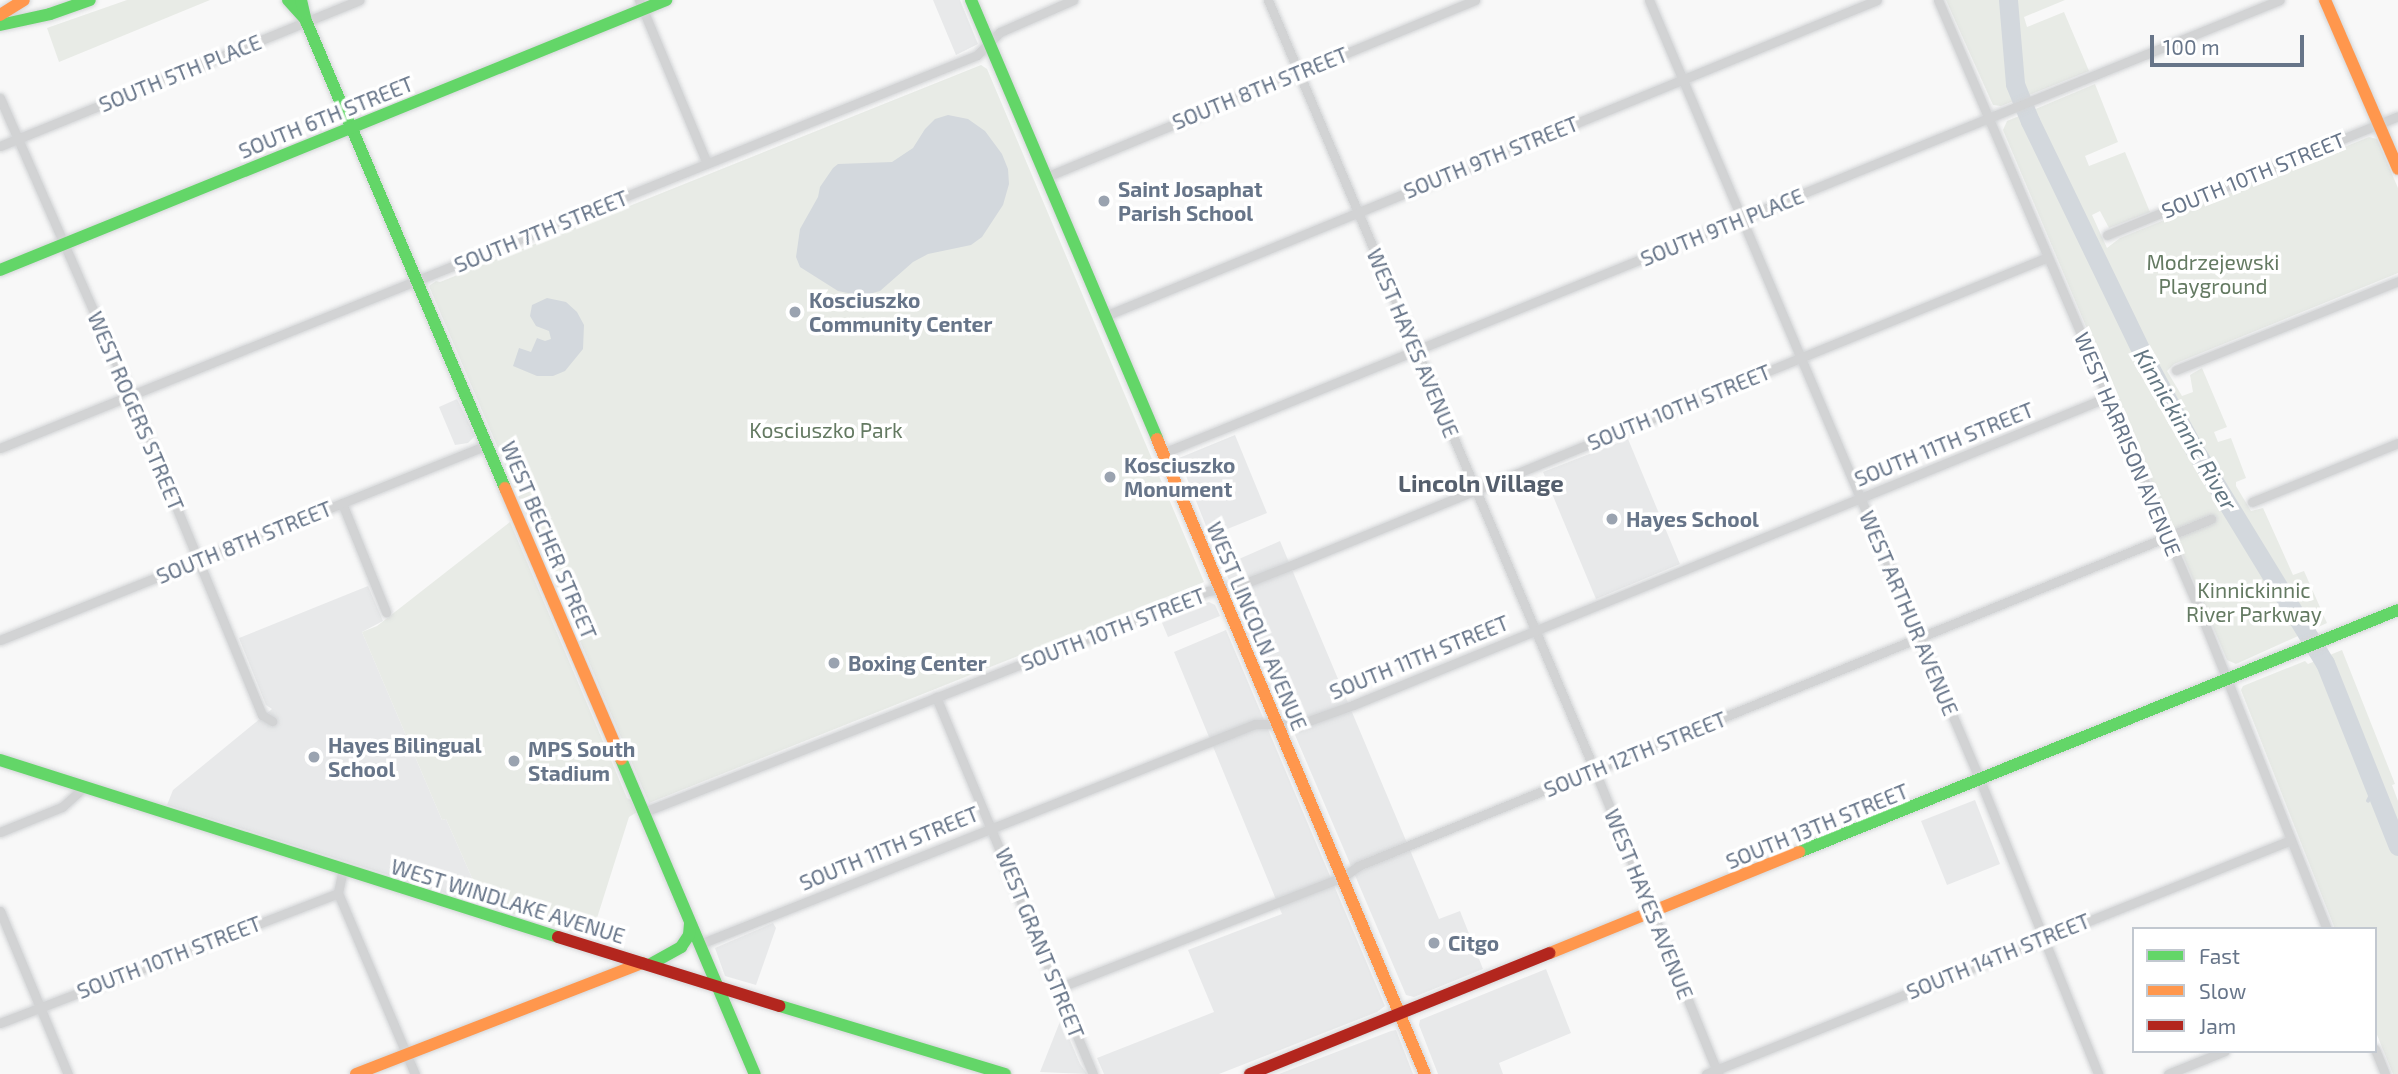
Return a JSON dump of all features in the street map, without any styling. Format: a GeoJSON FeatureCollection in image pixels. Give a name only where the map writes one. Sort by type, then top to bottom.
{"type":"FeatureCollection","features":[{"type":"Feature","properties":{"kind":"main road"},"geometry":{"type":"LineString","coordinates":[[0,2],[6,0]]}},
{"type":"Feature","properties":{"kind":"main road"},"geometry":{"type":"LineString","coordinates":[[0,15],[24,0]]}},
{"type":"Feature","properties":{"kind":"main road"},"geometry":{"type":"LineString","coordinates":[[0,24],[50,14],[90,0]]}},
{"type":"Feature","properties":{"kind":"main road","name":"WEST BECHER STREET"},"geometry":{"type":"LineString","coordinates":[[289,0],[306,21]]}},
{"type":"Feature","properties":{"kind":"main road","name":"WEST BECHER STREET"},"geometry":{"type":"LineString","coordinates":[[302,0],[306,21],[755,1074]]}},
{"type":"Feature","properties":{"kind":"main road","name":"SOUTH 6TH STREET"},"geometry":{"type":"LineString","coordinates":[[0,270],[352,127],[641,5],[666,0]]}},
{"type":"Feature","properties":{"kind":"main road","name":"WEST LINCOLN AVENUE"},"geometry":{"type":"LineString","coordinates":[[971,0],[1425,1074]]}},
{"type":"Feature","properties":{"kind":"main road"},"geometry":{"type":"LineString","coordinates":[[2325,0],[2398,169]]}},
{"type":"Feature","properties":{"kind":"main road","name":"SOUTH 13TH STREET"},"geometry":{"type":"LineString","coordinates":[[1250,1074],[2398,610]]}},
{"type":"Feature","properties":{"kind":"main road","name":"WEST WINDLAKE AVENUE"},"geometry":{"type":"LineString","coordinates":[[0,760],[645,964],[1005,1074]]}},
{"type":"Feature","properties":{"kind":"main road"},"geometry":{"type":"LineString","coordinates":[[356,1074],[645,964],[681,947],[689,935],[690,919]]}},
{"type":"Feature","properties":{"kind":"street","name":"SOUTH 5TH PLACE"},"geometry":{"type":"LineString","coordinates":[[0,146],[359,0]]}},
{"type":"Feature","properties":{"kind":"street","name":"SOUTH 7TH STREET"},"geometry":{"type":"LineString","coordinates":[[0,448],[976,55],[1000,32],[1073,0]]}},
{"type":"Feature","properties":{"kind":"street","name":"WEST HAYES AVENUE"},"geometry":{"type":"LineString","coordinates":[[1268,0],[1595,771],[1718,1072]]}},
{"type":"Feature","properties":{"kind":"street","name":"SOUTH 8TH STREET"},"geometry":{"type":"LineString","coordinates":[[1046,177],[1475,0]]}},
{"type":"Feature","properties":{"kind":"street","name":"WEST ARTHUR AVENUE"},"geometry":{"type":"LineString","coordinates":[[1649,0],[1980,780],[2098,1074]]}},
{"type":"Feature","properties":{"kind":"street","name":"SOUTH 9TH STREET"},"geometry":{"type":"LineString","coordinates":[[1105,316],[1877,0]]}},
{"type":"Feature","properties":{"kind":"street","name":"WEST HARRISON AVENUE"},"geometry":{"type":"LineString","coordinates":[[1938,0],[2168,537],[2326,927]]}},
{"type":"Feature","properties":{"kind":"street","name":"SOUTH 9TH PLACE"},"geometry":{"type":"LineString","coordinates":[[1163,453],[2280,0]]}},
{"type":"Feature","properties":{"kind":"street"},"geometry":{"type":"LineString","coordinates":[[641,5],[707,163]]}},
{"type":"Feature","properties":{"kind":"street","name":"WEST ROGERS STREET"},"geometry":{"type":"LineString","coordinates":[[0,98],[200,559],[262,715],[272,721]]}},
{"type":"Feature","properties":{"kind":"street","name":"SOUTH 10TH STREET"},"geometry":{"type":"LineString","coordinates":[[2108,235],[2398,116]]}},
{"type":"Feature","properties":{"kind":"street","name":"SOUTH 10TH STREET"},"geometry":{"type":"LineString","coordinates":[[644,812],[936,696],[1221,588],[1238,586],[2048,257]]}},
{"type":"Feature","properties":{"kind":"street"},"geometry":{"type":"LineString","coordinates":[[2176,370],[2398,281]]}},
{"type":"Feature","properties":{"kind":"street","name":"SOUTH 11TH STREET"},"geometry":{"type":"LineString","coordinates":[[701,944],[1244,728],[1264,722],[1300,724],[1332,713],[2108,397]]}},
{"type":"Feature","properties":{"kind":"street"},"geometry":{"type":"LineString","coordinates":[[2252,502],[2398,443]]}},
{"type":"Feature","properties":{"kind":"street","name":"SOUTH 8TH STREET"},"geometry":{"type":"LineString","coordinates":[[0,640],[487,444]]}},
{"type":"Feature","properties":{"kind":"street"},"geometry":{"type":"LineString","coordinates":[[342,503],[386,612]]}},
{"type":"Feature","properties":{"kind":"street","name":"SOUTH 12TH STREET"},"geometry":{"type":"LineString","coordinates":[[1058,988],[1343,877],[1358,866],[2211,519]]}},
{"type":"Feature","properties":{"kind":"street","name":"WEST GRANT STREET"},"geometry":{"type":"LineString","coordinates":[[936,696],[1093,1074]]}},
{"type":"Feature","properties":{"kind":"street"},"geometry":{"type":"LineString","coordinates":[[0,832],[62,807],[83,788]]}},
{"type":"Feature","properties":{"kind":"street","name":"SOUTH 14TH STREET"},"geometry":{"type":"LineString","coordinates":[[1706,1074],[1718,1072],[2043,938],[2291,840]]}},
{"type":"Feature","properties":{"kind":"street"},"geometry":{"type":"LineString","coordinates":[[343,869],[338,893],[415,1074]]}},
{"type":"Feature","properties":{"kind":"street","name":"SOUTH 10TH STREET"},"geometry":{"type":"LineString","coordinates":[[0,1023],[338,893]]}},
{"type":"Feature","properties":{"kind":"street"},"geometry":{"type":"LineString","coordinates":[[0,911],[68,1074]]}},
{"type":"Feature","properties":{"kind":"street"},"geometry":{"type":"LineString","coordinates":[[2168,1074],[2220,1053]]}},
{"type":"Feature","properties":{"kind":"street"},"geometry":{"type":"LineString","coordinates":[[2377,1053],[2385,1074]]}},
{"type":"Feature","properties":{"kind":"shaded area"},"geometry":{"type":"Polygon","coordinates":[[[933,0],[960,0],[978,44],[956,55],[933,0]]]}},
{"type":"Feature","properties":{"kind":"shaded area"},"geometry":{"type":"Polygon","coordinates":[[[948,115],[968,119],[985,131],[1002,154],[1008,169],[1009,184],[1003,205],[982,237],[971,245],[928,254],[913,262],[880,291],[862,296],[838,291],[800,267],[796,257],[800,229],[818,197],[820,187],[833,168],[838,164],[892,162],[913,148],[935,119],[948,115]]]}},
{"type":"Feature","properties":{"kind":"shaded area"},"geometry":{"type":"Polygon","coordinates":[[[547,298],[566,302],[577,312],[584,325],[583,349],[565,371],[553,376],[537,376],[513,366],[519,348],[531,352],[537,338],[545,341],[551,339],[549,331],[536,326],[530,316],[532,305],[547,298]]]}},
{"type":"Feature","properties":{"kind":"shaded area"},"geometry":{"type":"Polygon","coordinates":[[[457,399],[475,436],[468,443],[455,445],[439,407],[457,399]]]}},
{"type":"Feature","properties":{"kind":"shaded area"},"geometry":{"type":"Polygon","coordinates":[[[1235,435],[1267,513],[1210,536],[1179,458],[1235,435]]]}},
{"type":"Feature","properties":{"kind":"shaded area","name":"Hayes School"},"geometry":{"type":"Polygon","coordinates":[[[1628,439],[1680,564],[1596,599],[1543,472],[1628,439]]]}},
{"type":"Feature","properties":{"kind":"shaded area"},"geometry":{"type":"Polygon","coordinates":[[[1280,541],[1439,919],[1460,911],[1483,969],[1414,997],[1406,995],[1223,566],[1280,541]]]}},
{"type":"Feature","properties":{"kind":"shaded area","name":"Hayes Bilingual School"},"geometry":{"type":"Polygon","coordinates":[[[368,586],[383,621],[362,632],[442,820],[446,819],[484,905],[167,805],[173,790],[272,709],[266,705],[239,638],[368,586]]]}},
{"type":"Feature","properties":{"kind":"shaded area"},"geometry":{"type":"Polygon","coordinates":[[[1209,602],[1215,605],[1220,616],[1168,637],[1160,618],[1209,602]]]}},
{"type":"Feature","properties":{"kind":"shaded area"},"geometry":{"type":"Polygon","coordinates":[[[1226,630],[1385,1006],[1377,1012],[1219,1074],[1104,1074],[1097,1058],[1214,1012],[1188,950],[1282,914],[1174,652],[1226,630]]]}},
{"type":"Feature","properties":{"kind":"shaded area"},"geometry":{"type":"Polygon","coordinates":[[[1975,800],[2000,864],[1947,885],[1921,821],[1975,800]]]}},
{"type":"Feature","properties":{"kind":"shaded area"},"geometry":{"type":"Polygon","coordinates":[[[773,923],[776,928],[756,985],[725,976],[715,948],[773,923]]]}},
{"type":"Feature","properties":{"kind":"shaded area"},"geometry":{"type":"Polygon","coordinates":[[[1546,969],[1571,1033],[1499,1063],[1503,1074],[1438,1074],[1419,1025],[1420,1020],[1546,969]]]}},
{"type":"Feature","properties":{"kind":"shaded area"},"geometry":{"type":"Polygon","coordinates":[[[1061,1019],[1080,1064],[1087,1074],[1040,1072],[1061,1019]]]}},
{"type":"Feature","properties":{"kind":"shaded area"},"geometry":{"type":"Polygon","coordinates":[[[1396,1030],[1413,1074],[1279,1074],[1391,1031],[1396,1030]]]}},
{"type":"Feature","properties":{"kind":"green space"},"geometry":{"type":"Polygon","coordinates":[[[127,0],[210,0],[59,62],[47,28],[127,0]]]}},
{"type":"Feature","properties":{"kind":"green space"},"geometry":{"type":"Polygon","coordinates":[[[1946,0],[2065,0],[2024,17],[2027,27],[2064,12],[2089,71],[2001,106],[1993,105],[1946,0]]]}},
{"type":"Feature","properties":{"kind":"green space","name":"Kosciuszko Park"},"geometry":{"type":"Polygon","coordinates":[[[981,65],[987,69],[1204,582],[649,803],[429,286],[981,65]]]}},
{"type":"Feature","properties":{"kind":"green space","name":"Modrzejewski Playground"},"geometry":{"type":"Polygon","coordinates":[[[2095,84],[2118,142],[2085,156],[2089,166],[2125,152],[2150,212],[2109,228],[2100,211],[2092,215],[2107,248],[2120,238],[2369,137],[2377,139],[2398,188],[2398,273],[2174,364],[2167,371],[2182,396],[2193,392],[2190,375],[2202,368],[2227,427],[2214,432],[2218,442],[2231,438],[2246,478],[2236,482],[2236,486],[2251,511],[2263,508],[2293,575],[2304,571],[2327,623],[2236,664],[2227,660],[2003,130],[2007,121],[2095,84]]]}},
{"type":"Feature","properties":{"kind":"green space","name":"MPS South Stadium"},"geometry":{"type":"Polygon","coordinates":[[[510,522],[627,798],[637,812],[629,817],[591,937],[484,905],[446,819],[442,820],[362,632],[377,626],[510,522]]]}},
{"type":"Feature","properties":{"kind":"green space","name":"Kinnickinnic River Parkway"},"geometry":{"type":"Polygon","coordinates":[[[2342,650],[2395,784],[2392,785],[2398,801],[2398,1074],[2393,1074],[2377,1035],[2377,927],[2334,927],[2241,690],[2243,686],[2305,661],[2308,664],[2342,650]]]}},
{"type":"Feature","properties":{"kind":"waterway","name":"Kinnickinnic River"},"geometry":{"type":"LineString","coordinates":[[2008,0],[2015,84],[2030,121],[2141,351],[2193,447],[2325,663],[2398,846]]}},
{"type":"Feature","properties":{"kind":"waterway"},"geometry":{"type":"LineString","coordinates":[[2368,801],[2375,787]]}},
{"type":"Feature","properties":{"kind":"traffic: fast"},"geometry":{"type":"LineString","coordinates":[[0,25],[50,14],[90,0]]}},
{"type":"Feature","properties":{"kind":"traffic: fast"},"geometry":{"type":"LineString","coordinates":[[288,0],[304,18]]}},
{"type":"Feature","properties":{"kind":"traffic: fast"},"geometry":{"type":"LineString","coordinates":[[301,0],[306,21],[505,488]]}},
{"type":"Feature","properties":{"kind":"traffic: fast"},"geometry":{"type":"LineString","coordinates":[[0,270],[666,0]]}},
{"type":"Feature","properties":{"kind":"traffic: fast"},"geometry":{"type":"LineString","coordinates":[[971,0],[1157,439]]}},
{"type":"Feature","properties":{"kind":"traffic: fast"},"geometry":{"type":"LineString","coordinates":[[1799,852],[2398,610]]}},
{"type":"Feature","properties":{"kind":"traffic: fast"},"geometry":{"type":"LineString","coordinates":[[621,759],[755,1074]]}},
{"type":"Feature","properties":{"kind":"traffic: fast"},"geometry":{"type":"LineString","coordinates":[[0,760],[558,937]]}},
{"type":"Feature","properties":{"kind":"traffic: fast"},"geometry":{"type":"LineString","coordinates":[[649,965],[681,947],[689,935],[690,923]]}},
{"type":"Feature","properties":{"kind":"traffic: fast"},"geometry":{"type":"LineString","coordinates":[[780,1006],[1005,1074]]}},
{"type":"Feature","properties":{"kind":"traffic: slow"},"geometry":{"type":"LineString","coordinates":[[0,15],[24,0]]}},
{"type":"Feature","properties":{"kind":"traffic: slow"},"geometry":{"type":"LineString","coordinates":[[2325,0],[2398,169]]}},
{"type":"Feature","properties":{"kind":"traffic: slow"},"geometry":{"type":"LineString","coordinates":[[1157,439],[1425,1074]]}},
{"type":"Feature","properties":{"kind":"traffic: slow"},"geometry":{"type":"LineString","coordinates":[[505,488],[621,759]]}},
{"type":"Feature","properties":{"kind":"traffic: slow"},"geometry":{"type":"LineString","coordinates":[[1550,953],[1799,852]]}},
{"type":"Feature","properties":{"kind":"traffic: slow"},"geometry":{"type":"LineString","coordinates":[[356,1074],[642,963]]}},
{"type":"Feature","properties":{"kind":"traffic: jam"},"geometry":{"type":"LineString","coordinates":[[558,937],[780,1006]]}},
{"type":"Feature","properties":{"kind":"traffic: jam"},"geometry":{"type":"LineString","coordinates":[[1250,1074],[1550,953]]}},
{"type":"Feature","properties":{"kind":"place","name":"Saint Josaphat Parish School"},"geometry":{"type":"Point","coordinates":[1104,201]}},
{"type":"Feature","properties":{"kind":"place","name":"Kosciuszko Community Center"},"geometry":{"type":"Point","coordinates":[795,312]}},
{"type":"Feature","properties":{"kind":"place","name":"Kosciuszko Monument"},"geometry":{"type":"Point","coordinates":[1110,477]}},
{"type":"Feature","properties":{"kind":"place","name":"Hayes School"},"geometry":{"type":"Point","coordinates":[1612,519]}},
{"type":"Feature","properties":{"kind":"place","name":"Boxing Center"},"geometry":{"type":"Point","coordinates":[834,663]}},
{"type":"Feature","properties":{"kind":"place","name":"Hayes Bilingual School"},"geometry":{"type":"Point","coordinates":[314,757]}},
{"type":"Feature","properties":{"kind":"place","name":"MPS South Stadium"},"geometry":{"type":"Point","coordinates":[514,761]}},
{"type":"Feature","properties":{"kind":"place","name":"Citgo"},"geometry":{"type":"Point","coordinates":[1434,943]}},
{"type":"Feature","properties":{"kind":"district","name":"Lincoln Village"},"geometry":{"type":"Point","coordinates":[1481,483]}}]}
